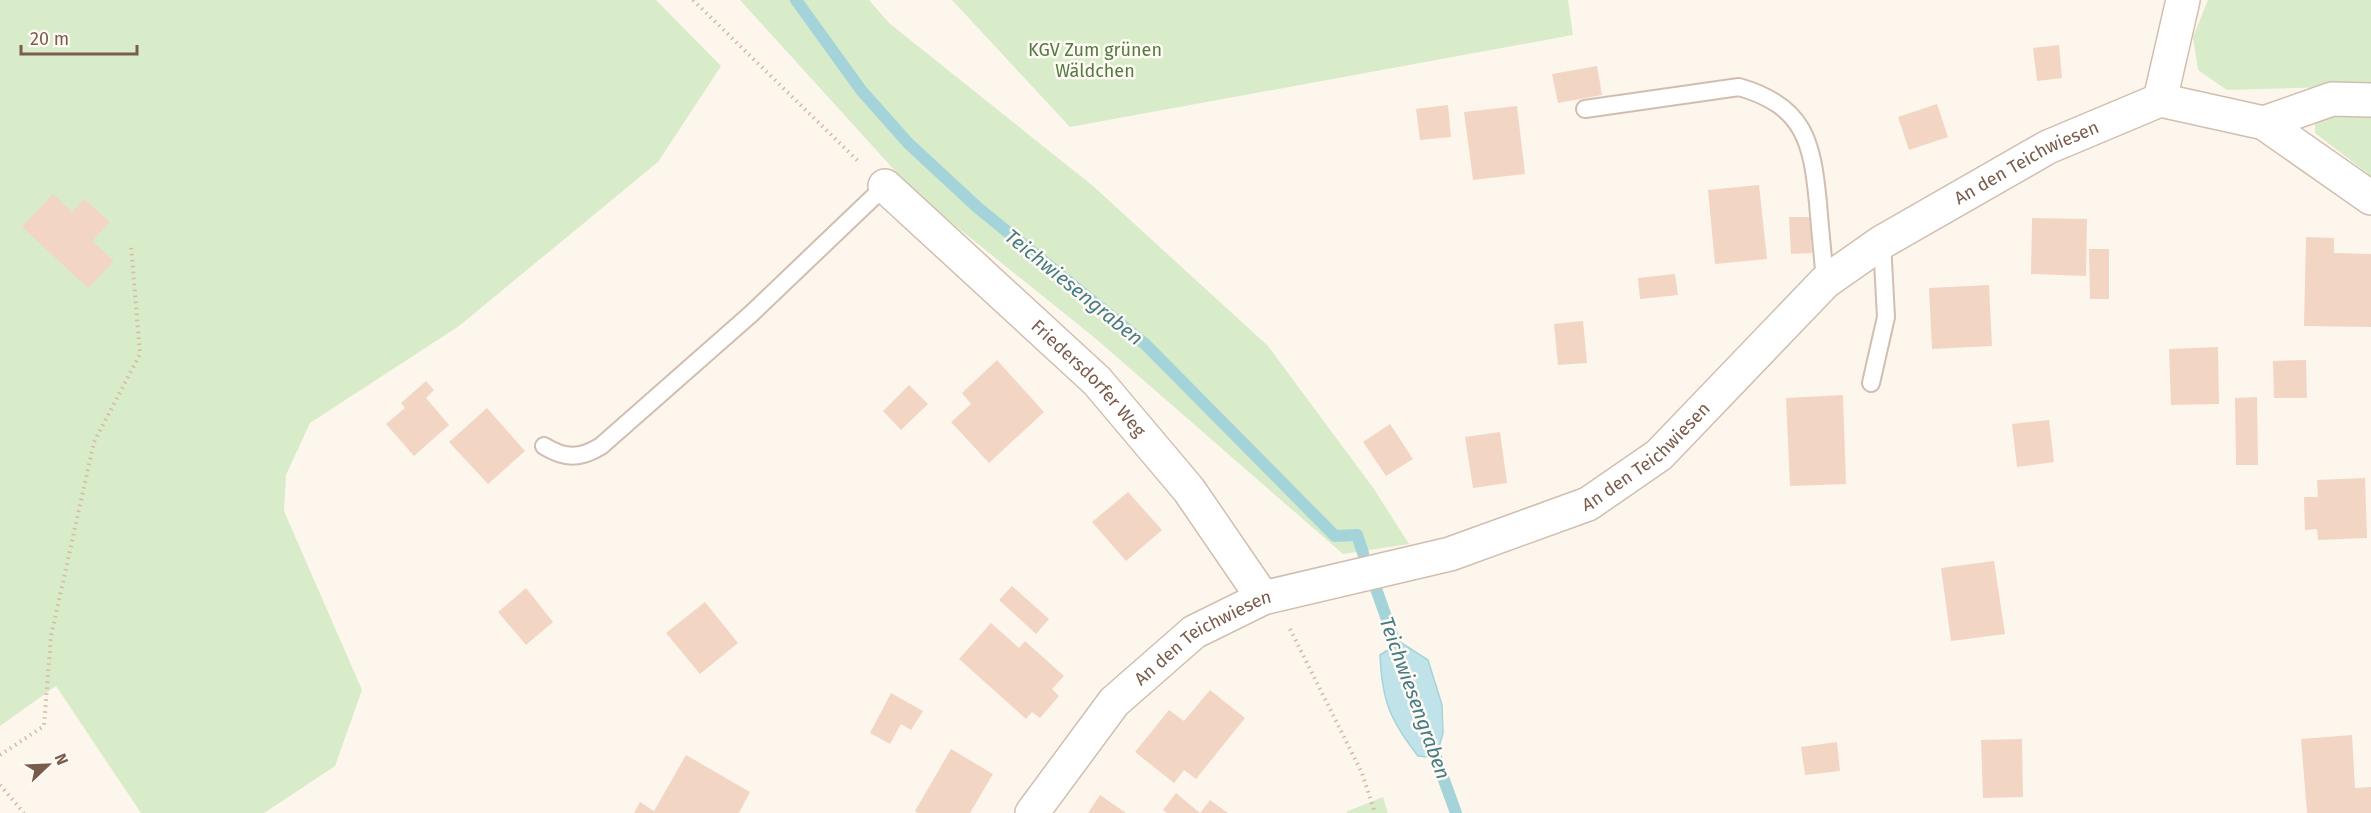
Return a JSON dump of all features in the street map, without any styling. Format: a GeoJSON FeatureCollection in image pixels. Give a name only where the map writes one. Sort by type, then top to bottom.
{"type":"FeatureCollection","features":[{"type":"Feature","properties":{"kind":"street"},"geometry":{"type":"LineString","coordinates":[[2183,0],[2160,100],[2264,123],[2371,198]]}},
{"type":"Feature","properties":{"kind":"street"},"geometry":{"type":"LineString","coordinates":[[2264,123],[2332,99],[2371,100]]}},
{"type":"Feature","properties":{"kind":"street","name":"An den Teichwiesen"},"geometry":{"type":"LineString","coordinates":[[1032,813],[1114,702],[1194,632],[1263,598],[1450,554],[1588,504],[1659,455],[1825,282],[1882,242],[2048,147],[2160,100]]}},
{"type":"Feature","properties":{"kind":"street","name":"Friedersdorfer Weg"},"geometry":{"type":"LineString","coordinates":[[885,186],[1097,381],[1189,490],[1263,598]]}},
{"type":"Feature","properties":{"kind":"lane"},"geometry":{"type":"LineString","coordinates":[[1585,109],[1739,87],[1762,94],[1786,110],[1802,130],[1813,158],[1825,282]]}},
{"type":"Feature","properties":{"kind":"lane"},"geometry":{"type":"LineString","coordinates":[[544,446],[558,455],[572,457],[586,455],[601,446],[751,314],[885,186]]}},
{"type":"Feature","properties":{"kind":"lane"},"geometry":{"type":"LineString","coordinates":[[1871,383],[1886,317],[1882,242]]}},
{"type":"Feature","properties":{"kind":"path"},"geometry":{"type":"LineString","coordinates":[[693,0],[885,186]]}},
{"type":"Feature","properties":{"kind":"path"},"geometry":{"type":"LineString","coordinates":[[0,756],[44,726],[51,636],[94,442],[140,354],[131,245]]}},
{"type":"Feature","properties":{"kind":"path"},"geometry":{"type":"LineString","coordinates":[[1263,598],[1292,631],[1362,773],[1375,813]]}},
{"type":"Feature","properties":{"kind":"path"},"geometry":{"type":"LineString","coordinates":[[0,785],[24,813]]}},
{"type":"Feature","properties":{"kind":"green space"},"geometry":{"type":"Polygon","coordinates":[[[0,0],[656,0],[721,66],[658,162],[459,326],[310,423],[286,475],[284,511],[362,690],[335,766],[264,813],[141,813],[56,686],[0,726],[0,0]]]}},
{"type":"Feature","properties":{"kind":"green space"},"geometry":{"type":"Polygon","coordinates":[[[740,0],[869,0],[889,23],[1093,186],[1268,346],[1374,489],[1409,544],[1343,554],[1095,338],[917,195],[740,0]]]}},
{"type":"Feature","properties":{"kind":"green space","name":"KGV Zum grünen Wäldchen"},"geometry":{"type":"Polygon","coordinates":[[[952,0],[1568,0],[1573,35],[1070,127],[952,0]]]}},
{"type":"Feature","properties":{"kind":"green space"},"geometry":{"type":"Polygon","coordinates":[[[2208,0],[2371,0],[2371,86],[2227,90],[2198,70],[2193,37],[2208,0]]]}},
{"type":"Feature","properties":{"kind":"green space"},"geometry":{"type":"Polygon","coordinates":[[[2371,110],[2371,176],[2315,133],[2315,121],[2324,113],[2371,110]]]}},
{"type":"Feature","properties":{"kind":"green space"},"geometry":{"type":"Polygon","coordinates":[[[1383,797],[1388,813],[1346,813],[1348,811],[1383,797]]]}},
{"type":"Feature","properties":{"kind":"water"},"geometry":{"type":"Polygon","coordinates":[[[1400,642],[1428,660],[1442,705],[1443,733],[1436,758],[1418,756],[1401,732],[1389,709],[1383,685],[1380,655],[1400,642]]]}},
{"type":"Feature","properties":{"kind":"building"},"geometry":{"type":"Polygon","coordinates":[[[2059,45],[2062,78],[2037,81],[2033,48],[2059,45]]]}},
{"type":"Feature","properties":{"kind":"building"},"geometry":{"type":"Polygon","coordinates":[[[1597,66],[1602,95],[1558,103],[1552,74],[1597,66]]]}},
{"type":"Feature","properties":{"kind":"building"},"geometry":{"type":"Polygon","coordinates":[[[1937,104],[1948,137],[1909,150],[1898,117],[1937,104]]]}},
{"type":"Feature","properties":{"kind":"building"},"geometry":{"type":"Polygon","coordinates":[[[1448,105],[1451,137],[1420,140],[1416,109],[1448,105]]]}},
{"type":"Feature","properties":{"kind":"building"},"geometry":{"type":"Polygon","coordinates":[[[1517,106],[1525,174],[1473,180],[1464,112],[1517,106]]]}},
{"type":"Feature","properties":{"kind":"building"},"geometry":{"type":"Polygon","coordinates":[[[1759,185],[1767,259],[1715,264],[1708,190],[1759,185]]]}},
{"type":"Feature","properties":{"kind":"building"},"geometry":{"type":"Polygon","coordinates":[[[53,194],[72,212],[84,199],[110,222],[92,241],[114,261],[88,288],[22,227],[53,194]]]}},
{"type":"Feature","properties":{"kind":"building"},"geometry":{"type":"Polygon","coordinates":[[[1789,217],[1810,217],[1812,253],[1791,254],[1789,217]]]}},
{"type":"Feature","properties":{"kind":"building"},"geometry":{"type":"Polygon","coordinates":[[[2032,218],[2087,219],[2086,276],[2031,274],[2032,218]]]}},
{"type":"Feature","properties":{"kind":"building"},"geometry":{"type":"Polygon","coordinates":[[[2306,237],[2334,238],[2334,253],[2371,254],[2371,327],[2304,326],[2306,237]]]}},
{"type":"Feature","properties":{"kind":"building"},"geometry":{"type":"Polygon","coordinates":[[[2089,249],[2109,249],[2109,299],[2090,299],[2089,249]]]}},
{"type":"Feature","properties":{"kind":"building"},"geometry":{"type":"Polygon","coordinates":[[[1675,274],[1678,295],[1640,299],[1638,278],[1675,274]]]}},
{"type":"Feature","properties":{"kind":"building"},"geometry":{"type":"Polygon","coordinates":[[[1989,285],[1992,346],[1932,349],[1929,288],[1989,285]]]}},
{"type":"Feature","properties":{"kind":"building"},"geometry":{"type":"Polygon","coordinates":[[[1583,321],[1587,363],[1558,365],[1554,324],[1583,321]]]}},
{"type":"Feature","properties":{"kind":"building"},"geometry":{"type":"Polygon","coordinates":[[[2218,347],[2219,404],[2171,405],[2169,349],[2218,347]]]}},
{"type":"Feature","properties":{"kind":"building"},"geometry":{"type":"Polygon","coordinates":[[[997,360],[1044,412],[989,463],[951,422],[971,404],[962,393],[997,360]]]}},
{"type":"Feature","properties":{"kind":"building"},"geometry":{"type":"Polygon","coordinates":[[[2306,360],[2307,398],[2274,398],[2273,361],[2306,360]]]}},
{"type":"Feature","properties":{"kind":"building"},"geometry":{"type":"Polygon","coordinates":[[[426,381],[434,390],[426,398],[449,425],[414,456],[386,424],[405,408],[401,403],[426,381]]]}},
{"type":"Feature","properties":{"kind":"building"},"geometry":{"type":"Polygon","coordinates":[[[909,385],[928,404],[901,430],[883,411],[909,385]]]}},
{"type":"Feature","properties":{"kind":"building"},"geometry":{"type":"Polygon","coordinates":[[[1843,395],[1846,484],[1790,486],[1786,398],[1843,395]]]}},
{"type":"Feature","properties":{"kind":"building"},"geometry":{"type":"Polygon","coordinates":[[[2257,397],[2258,465],[2236,465],[2235,398],[2257,397]]]}},
{"type":"Feature","properties":{"kind":"building"},"geometry":{"type":"Polygon","coordinates":[[[487,408],[525,451],[488,484],[449,442],[487,408]]]}},
{"type":"Feature","properties":{"kind":"building"},"geometry":{"type":"Polygon","coordinates":[[[2049,420],[2054,462],[2017,467],[2012,424],[2049,420]]]}},
{"type":"Feature","properties":{"kind":"building"},"geometry":{"type":"Polygon","coordinates":[[[1390,424],[1413,459],[1386,476],[1363,442],[1390,424]]]}},
{"type":"Feature","properties":{"kind":"building"},"geometry":{"type":"Polygon","coordinates":[[[1500,432],[1507,483],[1473,488],[1465,437],[1500,432]]]}},
{"type":"Feature","properties":{"kind":"building"},"geometry":{"type":"Polygon","coordinates":[[[2365,478],[2367,538],[2318,540],[2317,529],[2305,530],[2304,497],[2318,497],[2317,480],[2365,478]]]}},
{"type":"Feature","properties":{"kind":"building"},"geometry":{"type":"Polygon","coordinates":[[[1128,492],[1162,530],[1126,561],[1092,522],[1128,492]]]}},
{"type":"Feature","properties":{"kind":"building"},"geometry":{"type":"Polygon","coordinates":[[[1994,561],[2005,634],[1951,641],[1941,568],[1994,561]]]}},
{"type":"Feature","properties":{"kind":"building"},"geometry":{"type":"Polygon","coordinates":[[[1012,586],[1049,619],[1036,634],[999,600],[1012,586]]]}},
{"type":"Feature","properties":{"kind":"building"},"geometry":{"type":"Polygon","coordinates":[[[526,588],[553,622],[526,645],[498,612],[526,588]]]}},
{"type":"Feature","properties":{"kind":"building"},"geometry":{"type":"Polygon","coordinates":[[[705,602],[738,643],[700,674],[666,633],[705,602]]]}},
{"type":"Feature","properties":{"kind":"building"},"geometry":{"type":"Polygon","coordinates":[[[991,623],[1019,648],[1025,641],[1064,676],[1052,689],[1059,696],[1040,718],[1032,712],[1026,719],[959,659],[991,623]]]}},
{"type":"Feature","properties":{"kind":"building"},"geometry":{"type":"Polygon","coordinates":[[[1210,690],[1245,718],[1196,779],[1184,770],[1174,783],[1135,752],[1169,710],[1184,721],[1210,690]]]}},
{"type":"Feature","properties":{"kind":"building"},"geometry":{"type":"Polygon","coordinates":[[[891,693],[923,711],[911,730],[901,724],[890,744],[870,733],[891,693]]]}},
{"type":"Feature","properties":{"kind":"building"},"geometry":{"type":"Polygon","coordinates":[[[2352,735],[2355,788],[2371,787],[2371,813],[2307,813],[2301,739],[2352,735]]]}},
{"type":"Feature","properties":{"kind":"building"},"geometry":{"type":"Polygon","coordinates":[[[2022,739],[2023,797],[1983,798],[1981,740],[2022,739]]]}},
{"type":"Feature","properties":{"kind":"building"},"geometry":{"type":"Polygon","coordinates":[[[1837,742],[1840,771],[1805,775],[1801,747],[1837,742]]]}},
{"type":"Feature","properties":{"kind":"building"},"geometry":{"type":"Polygon","coordinates":[[[951,749],[993,774],[970,813],[918,813],[915,811],[951,749]]]}},
{"type":"Feature","properties":{"kind":"building"},"geometry":{"type":"Polygon","coordinates":[[[686,755],[750,792],[739,813],[634,813],[640,802],[654,811],[686,755]]]}},
{"type":"Feature","properties":{"kind":"building"},"geometry":{"type":"Polygon","coordinates":[[[1176,793],[1200,813],[1167,813],[1163,810],[1176,793]]]}},
{"type":"Feature","properties":{"kind":"building"},"geometry":{"type":"Polygon","coordinates":[[[1100,795],[1126,813],[1088,813],[1100,795]]]}},
{"type":"Feature","properties":{"kind":"building"},"geometry":{"type":"Polygon","coordinates":[[[1210,800],[1228,813],[1200,813],[1210,800]]]}},
{"type":"Feature","properties":{"kind":"waterway","name":"Teichwiesengraben"},"geometry":{"type":"LineString","coordinates":[[796,0],[861,90],[908,143],[977,207],[1145,344],[1335,536],[1357,535],[1363,553]]}},
{"type":"Feature","properties":{"kind":"waterway","name":"Teichwiesengraben"},"geometry":{"type":"LineString","coordinates":[[1374,583],[1401,659]]}},
{"type":"Feature","properties":{"kind":"waterway","name":"Teichwiesengraben"},"geometry":{"type":"LineString","coordinates":[[1431,744],[1456,813]]}}]}
